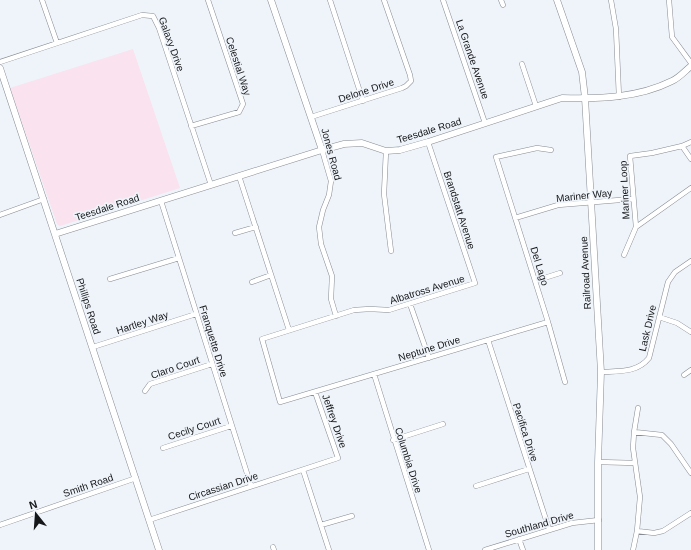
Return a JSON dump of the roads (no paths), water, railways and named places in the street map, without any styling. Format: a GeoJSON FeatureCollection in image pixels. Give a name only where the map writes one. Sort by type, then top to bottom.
{"type":"FeatureCollection","features":[{"type":"Feature","properties":{"kind":"street"},"geometry":{"type":"LineString","coordinates":[[42,0],[57,43]]}},
{"type":"Feature","properties":{"kind":"street","name":"Celestial Way"},"geometry":{"type":"LineString","coordinates":[[191,126],[239,112],[243,104],[208,0]]}},
{"type":"Feature","properties":{"kind":"street","name":"Jones Road"},"geometry":{"type":"LineString","coordinates":[[271,0],[322,150],[331,181],[329,195],[323,210],[319,227],[321,244],[332,276],[331,299],[336,316]]}},
{"type":"Feature","properties":{"kind":"street"},"geometry":{"type":"LineString","coordinates":[[330,0],[363,100]]}},
{"type":"Feature","properties":{"kind":"street","name":"Delone Drive"},"geometry":{"type":"LineString","coordinates":[[311,117],[402,88],[411,81],[384,0]]}},
{"type":"Feature","properties":{"kind":"street","name":"La Grande Avenue"},"geometry":{"type":"LineString","coordinates":[[443,0],[485,123]]}},
{"type":"Feature","properties":{"kind":"street"},"geometry":{"type":"LineString","coordinates":[[501,0],[503,5]]}},
{"type":"Feature","properties":{"kind":"street","name":"Railroad Avenue"},"geometry":{"type":"LineString","coordinates":[[557,0],[582,72],[585,98],[601,372],[598,462],[598,550]]}},
{"type":"Feature","properties":{"kind":"street"},"geometry":{"type":"LineString","coordinates":[[611,0],[616,29],[619,97]]}},
{"type":"Feature","properties":{"kind":"street"},"geometry":{"type":"LineString","coordinates":[[668,0],[672,37],[691,64]]}},
{"type":"Feature","properties":{"kind":"street","name":"Galaxy Drive"},"geometry":{"type":"LineString","coordinates":[[0,62],[142,15],[153,16],[159,28],[211,185]]}},
{"type":"Feature","properties":{"kind":"street"},"geometry":{"type":"LineString","coordinates":[[522,64],[536,106]]}},
{"type":"Feature","properties":{"kind":"street","name":"Teesdale Road"},"geometry":{"type":"LineString","coordinates":[[56,234],[344,144],[362,143],[386,151],[400,150],[562,98],[619,97],[652,89],[673,80],[691,64]]}},
{"type":"Feature","properties":{"kind":"street","name":"Phillips Road"},"geometry":{"type":"LineString","coordinates":[[0,68],[136,478],[158,550]]}},
{"type":"Feature","properties":{"kind":"street","name":"Brandstatt Avenue"},"geometry":{"type":"LineString","coordinates":[[428,142],[475,283]]}},
{"type":"Feature","properties":{"kind":"street","name":"Mariner Loop"},"geometry":{"type":"LineString","coordinates":[[624,255],[636,226],[632,199],[630,156],[652,154],[691,142]]}},
{"type":"Feature","properties":{"kind":"street"},"geometry":{"type":"LineString","coordinates":[[682,146],[691,159]]}},
{"type":"Feature","properties":{"kind":"street","name":"Del Lago"},"geometry":{"type":"LineString","coordinates":[[551,150],[537,148],[496,157],[548,322],[564,382]]}},
{"type":"Feature","properties":{"kind":"street"},"geometry":{"type":"LineString","coordinates":[[386,151],[384,194],[391,251]]}},
{"type":"Feature","properties":{"kind":"street"},"geometry":{"type":"LineString","coordinates":[[240,176],[289,330]]}},
{"type":"Feature","properties":{"kind":"street","name":"Mariner Loop"},"geometry":{"type":"LineString","coordinates":[[636,226],[691,188]]}},
{"type":"Feature","properties":{"kind":"street"},"geometry":{"type":"LineString","coordinates":[[0,215],[44,199]]}},
{"type":"Feature","properties":{"kind":"street","name":"Mariner Way"},"geometry":{"type":"LineString","coordinates":[[515,218],[558,205],[632,199]]}},
{"type":"Feature","properties":{"kind":"street","name":"Franquette Drive"},"geometry":{"type":"LineString","coordinates":[[161,201],[251,486]]}},
{"type":"Feature","properties":{"kind":"street"},"geometry":{"type":"LineString","coordinates":[[235,233],[256,227]]}},
{"type":"Feature","properties":{"kind":"street"},"geometry":{"type":"LineString","coordinates":[[110,279],[179,258]]}},
{"type":"Feature","properties":{"kind":"street","name":"Lask Drive"},"geometry":{"type":"LineString","coordinates":[[601,372],[632,370],[644,365],[649,358],[668,282],[675,272],[691,261]]}},
{"type":"Feature","properties":{"kind":"street"},"geometry":{"type":"LineString","coordinates":[[535,281],[560,273]]}},
{"type":"Feature","properties":{"kind":"street"},"geometry":{"type":"LineString","coordinates":[[252,282],[271,276]]}},
{"type":"Feature","properties":{"kind":"street","name":"Albatross Avenue"},"geometry":{"type":"LineString","coordinates":[[289,330],[354,310],[389,310],[475,283]]}},
{"type":"Feature","properties":{"kind":"street"},"geometry":{"type":"LineString","coordinates":[[410,304],[429,358]]}},
{"type":"Feature","properties":{"kind":"street","name":"Hartley Way"},"geometry":{"type":"LineString","coordinates":[[92,347],[196,314]]}},
{"type":"Feature","properties":{"kind":"street"},"geometry":{"type":"LineString","coordinates":[[659,318],[677,323],[691,332]]}},
{"type":"Feature","properties":{"kind":"street","name":"Neptune Drive"},"geometry":{"type":"LineString","coordinates":[[315,392],[548,322]]}},
{"type":"Feature","properties":{"kind":"street","name":"Jeffrey Drive"},"geometry":{"type":"LineString","coordinates":[[289,330],[262,339],[280,402],[315,392],[338,458],[303,470]]}},
{"type":"Feature","properties":{"kind":"street","name":"Pacifica Drive"},"geometry":{"type":"LineString","coordinates":[[488,340],[549,529]]}},
{"type":"Feature","properties":{"kind":"street","name":"Claro Court"},"geometry":{"type":"LineString","coordinates":[[145,391],[150,384],[212,364]]}},
{"type":"Feature","properties":{"kind":"street"},"geometry":{"type":"LineString","coordinates":[[684,375],[691,370]]}},
{"type":"Feature","properties":{"kind":"street","name":"Columbia Drive"},"geometry":{"type":"LineString","coordinates":[[374,374],[393,440],[429,550]]}},
{"type":"Feature","properties":{"kind":"street"},"geometry":{"type":"LineString","coordinates":[[633,550],[637,531],[640,497],[633,448],[638,408]]}},
{"type":"Feature","properties":{"kind":"street"},"geometry":{"type":"LineString","coordinates":[[393,440],[443,424]]}},
{"type":"Feature","properties":{"kind":"street","name":"Cecily Court"},"geometry":{"type":"LineString","coordinates":[[163,448],[231,426]]}},
{"type":"Feature","properties":{"kind":"street"},"geometry":{"type":"LineString","coordinates":[[634,432],[662,435],[671,444],[691,473]]}},
{"type":"Feature","properties":{"kind":"street"},"geometry":{"type":"LineString","coordinates":[[598,462],[635,463]]}},
{"type":"Feature","properties":{"kind":"street"},"geometry":{"type":"LineString","coordinates":[[476,486],[529,469]]}},
{"type":"Feature","properties":{"kind":"street"},"geometry":{"type":"LineString","coordinates":[[303,470],[329,550]]}},
{"type":"Feature","properties":{"kind":"street","name":"Circassian Drive"},"geometry":{"type":"LineString","coordinates":[[149,520],[303,470]]}},
{"type":"Feature","properties":{"kind":"street","name":"Smith Road"},"geometry":{"type":"LineString","coordinates":[[0,525],[136,478]]}},
{"type":"Feature","properties":{"kind":"street"},"geometry":{"type":"LineString","coordinates":[[637,531],[654,533],[663,531],[691,513]]}},
{"type":"Feature","properties":{"kind":"street"},"geometry":{"type":"LineString","coordinates":[[321,525],[352,516]]}},
{"type":"Feature","properties":{"kind":"street","name":"Southland Drive"},"geometry":{"type":"LineString","coordinates":[[485,550],[549,529],[572,523],[599,520]]}},
{"type":"Feature","properties":{"kind":"street"},"geometry":{"type":"LineString","coordinates":[[519,539],[523,550]]}}]}
